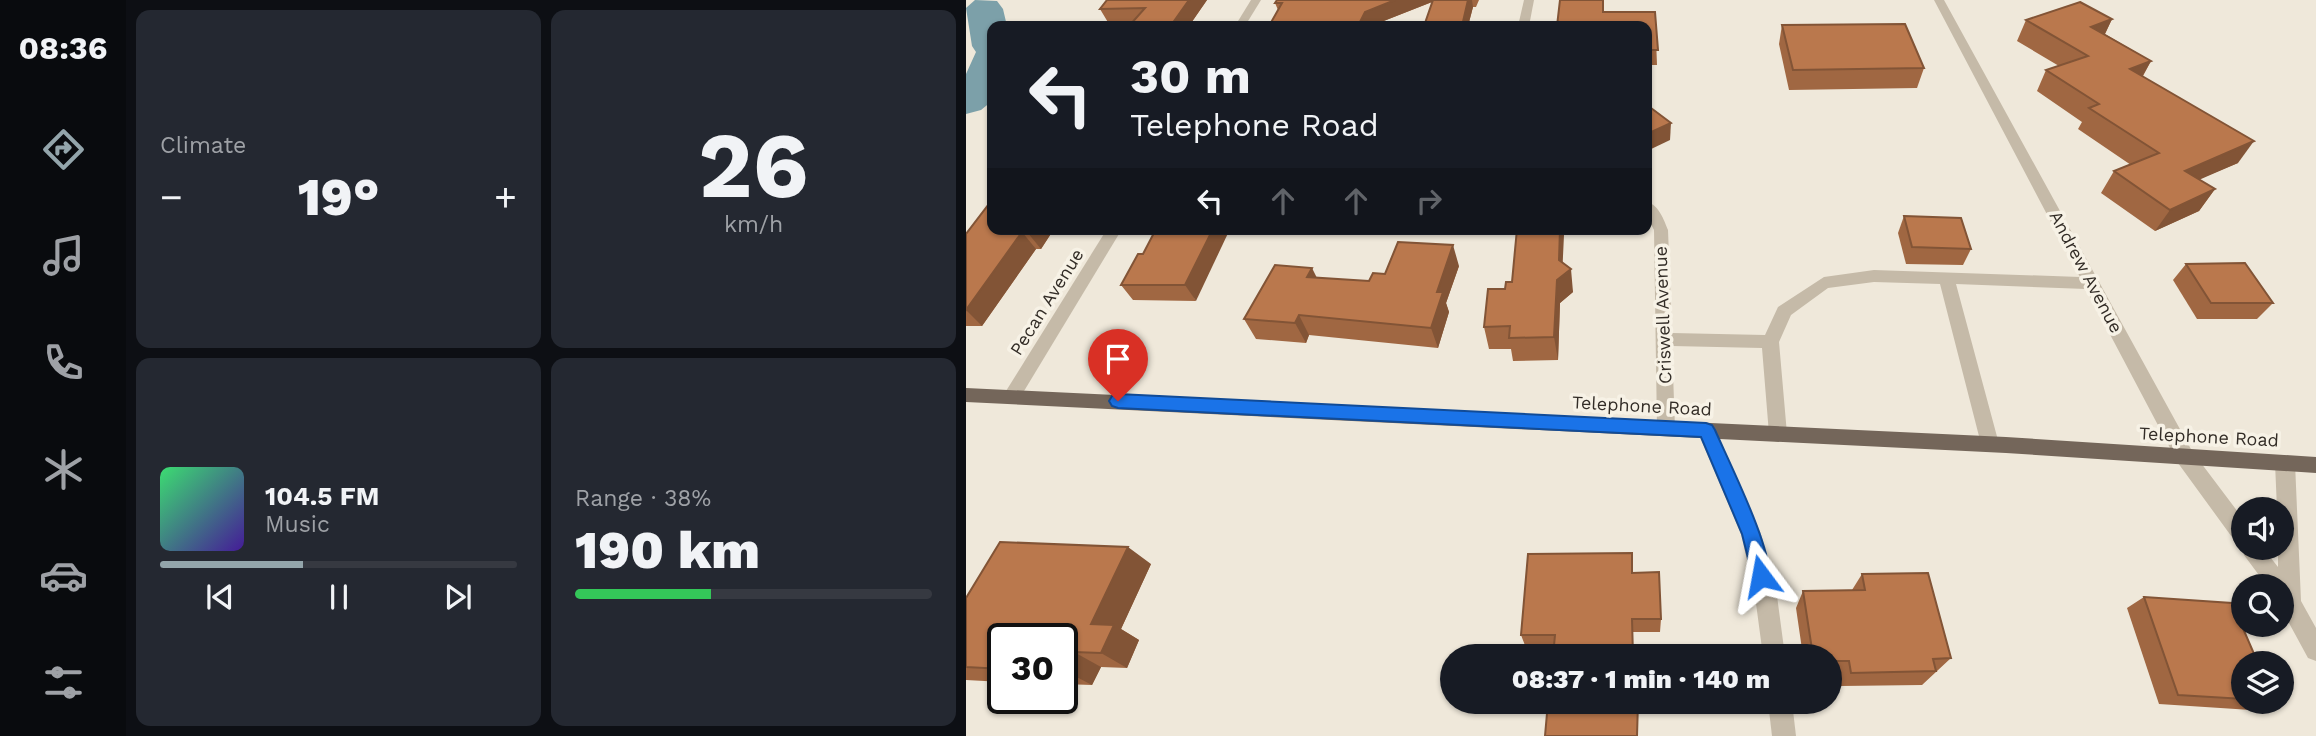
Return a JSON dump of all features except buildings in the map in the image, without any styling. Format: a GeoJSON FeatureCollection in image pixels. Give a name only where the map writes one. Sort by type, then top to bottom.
{"type":"FeatureCollection","features":[{"type":"Feature","properties":{"kind":"main road","name":"Telephone Road"},"geometry":{"type":"LineString","coordinates":[[966,395],[1990,444],[2316,465]]}},
{"type":"Feature","properties":{"kind":"street"},"geometry":{"type":"LineString","coordinates":[[1243,21],[1255,0]]}},
{"type":"Feature","properties":{"kind":"street"},"geometry":{"type":"LineString","coordinates":[[1525,21],[1529,0]]}},
{"type":"Feature","properties":{"kind":"street","name":"Andrew Avenue"},"geometry":{"type":"LineString","coordinates":[[1939,0],[2185,457],[2231,519]]}},
{"type":"Feature","properties":{"kind":"street","name":"Criswell Avenue"},"geometry":{"type":"LineString","coordinates":[[1652,213],[1661,230],[1666,428]]}},
{"type":"Feature","properties":{"kind":"street","name":"Pecan Avenue"},"geometry":{"type":"LineString","coordinates":[[1012,396],[1111,235]]}},
{"type":"Feature","properties":{"kind":"street"},"geometry":{"type":"LineString","coordinates":[[1777,434],[1770,342],[1784,311],[1824,283],[1874,275],[2092,283]]}},
{"type":"Feature","properties":{"kind":"street"},"geometry":{"type":"LineString","coordinates":[[1946,277],[1990,444]]}},
{"type":"Feature","properties":{"kind":"street"},"geometry":{"type":"LineString","coordinates":[[1664,339],[1770,342]]}},
{"type":"Feature","properties":{"kind":"street"},"geometry":{"type":"LineString","coordinates":[[1706,430],[1751,534],[1766,596],[1772,644]]}},
{"type":"Feature","properties":{"kind":"street"},"geometry":{"type":"LineString","coordinates":[[2284,574],[2285,463]]}},
{"type":"Feature","properties":{"kind":"street"},"geometry":{"type":"LineString","coordinates":[[2294,610],[2316,650]]}},
{"type":"Feature","properties":{"kind":"street"},"geometry":{"type":"LineString","coordinates":[[1781,714],[1784,736]]}},
{"type":"Feature","properties":{"kind":"waterway"},"geometry":{"type":"LineString","coordinates":[[984,9],[987,23]]}},
{"type":"Feature","properties":{"kind":"waterway"},"geometry":{"type":"LineString","coordinates":[[966,101],[982,88],[987,73]]}},
{"type":"Feature","properties":{"kind":"route"},"geometry":{"type":"LineString","coordinates":[[1118,401],[1706,430],[1751,534],[1761,576]]}}]}
